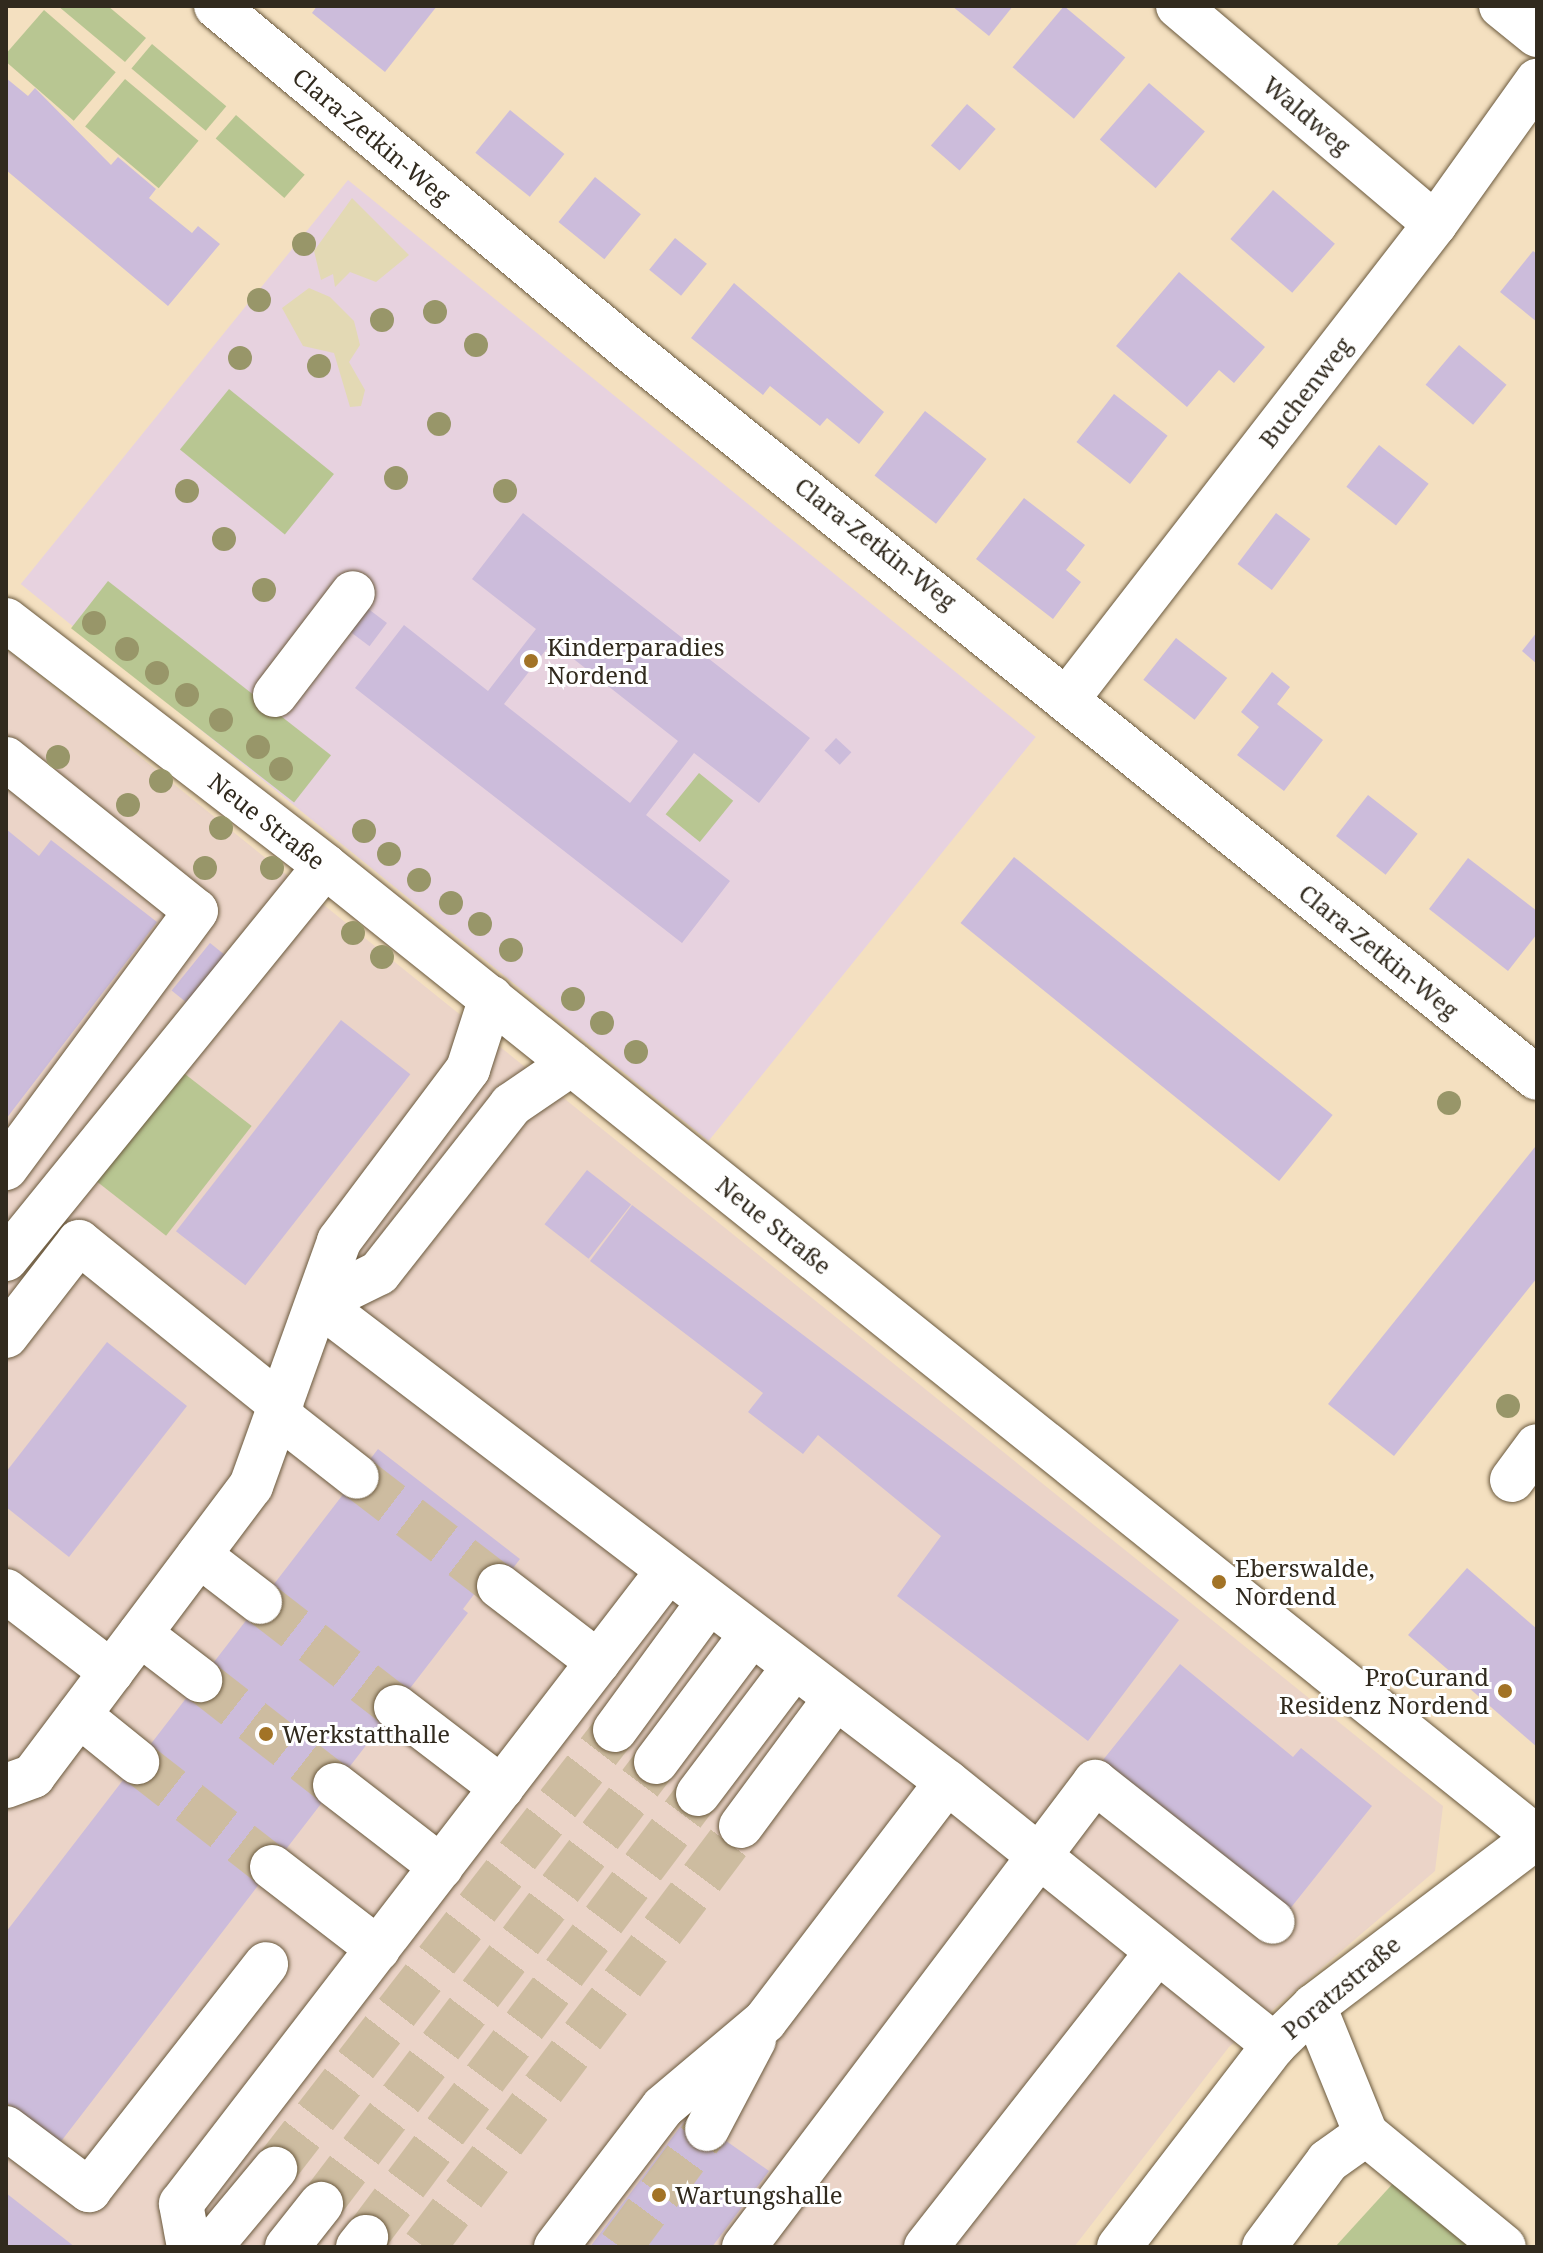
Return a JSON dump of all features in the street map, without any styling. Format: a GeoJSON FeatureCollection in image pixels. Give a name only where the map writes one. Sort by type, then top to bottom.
{"type":"FeatureCollection","features":[{"type":"Feature","properties":{"kind":"street","name":"Clara-Zetkin-Weg"},"geometry":{"type":"LineString","coordinates":[[216,6],[630,350],[1068,698],[1537,1078]]}},
{"type":"Feature","properties":{"kind":"street","name":"Waldweg"},"geometry":{"type":"LineString","coordinates":[[1178,6],[1435,224]]}},
{"type":"Feature","properties":{"kind":"street"},"geometry":{"type":"LineString","coordinates":[[1501,6],[1537,35]]}},
{"type":"Feature","properties":{"kind":"street","name":"Buchenweg"},"geometry":{"type":"LineString","coordinates":[[1068,698],[1435,224],[1537,81]]}},
{"type":"Feature","properties":{"kind":"street"},"geometry":{"type":"LineString","coordinates":[[275,695],[353,593]]}},
{"type":"Feature","properties":{"kind":"street","name":"Neue Straße"},"geometry":{"type":"LineString","coordinates":[[6,620],[491,998],[1536,1837]]}},
{"type":"Feature","properties":{"kind":"street"},"geometry":{"type":"LineString","coordinates":[[6,759],[196,911],[6,1168]]}},
{"type":"Feature","properties":{"kind":"street"},"geometry":{"type":"LineString","coordinates":[[6,1259],[325,866]]}},
{"type":"Feature","properties":{"kind":"street"},"geometry":{"type":"LineString","coordinates":[[6,1786],[33,1776],[251,1486],[339,1241],[468,1069],[491,998]]}},
{"type":"Feature","properties":{"kind":"street"},"geometry":{"type":"LineString","coordinates":[[318,1303],[379,1273],[511,1105],[571,1064]]}},
{"type":"Feature","properties":{"kind":"street"},"geometry":{"type":"LineString","coordinates":[[44,1116],[74,1179]]}},
{"type":"Feature","properties":{"kind":"street"},"geometry":{"type":"LineString","coordinates":[[6,1336],[79,1242],[357,1477]]}},
{"type":"Feature","properties":{"kind":"street"},"geometry":{"type":"LineString","coordinates":[[318,1303],[947,1782],[1155,1955],[1274,2045]]}},
{"type":"Feature","properties":{"kind":"street"},"geometry":{"type":"LineString","coordinates":[[1512,1480],[1537,1446]]}},
{"type":"Feature","properties":{"kind":"street"},"geometry":{"type":"LineString","coordinates":[[199,1555],[260,1602]]}},
{"type":"Feature","properties":{"kind":"street"},"geometry":{"type":"LineString","coordinates":[[189,2247],[181,2204],[668,1571]]}},
{"type":"Feature","properties":{"kind":"street"},"geometry":{"type":"LineString","coordinates":[[499,1586],[598,1662]]}},
{"type":"Feature","properties":{"kind":"street"},"geometry":{"type":"LineString","coordinates":[[6,1591],[111,1672]]}},
{"type":"Feature","properties":{"kind":"street"},"geometry":{"type":"LineString","coordinates":[[615,1730],[708,1603]]}},
{"type":"Feature","properties":{"kind":"street"},"geometry":{"type":"LineString","coordinates":[[140,1634],[200,1680]]}},
{"type":"Feature","properties":{"kind":"street"},"geometry":{"type":"LineString","coordinates":[[656,1762],[751,1635]]}},
{"type":"Feature","properties":{"kind":"street"},"geometry":{"type":"LineString","coordinates":[[698,1794],[794,1667]]}},
{"type":"Feature","properties":{"kind":"street"},"geometry":{"type":"LineString","coordinates":[[741,1826],[835,1699]]}},
{"type":"Feature","properties":{"kind":"street"},"geometry":{"type":"LineString","coordinates":[[396,1707],[502,1788]]}},
{"type":"Feature","properties":{"kind":"street"},"geometry":{"type":"LineString","coordinates":[[79,1715],[137,1762]]}},
{"type":"Feature","properties":{"kind":"street"},"geometry":{"type":"LineString","coordinates":[[707,2129],[765,2021],[947,1782]]}},
{"type":"Feature","properties":{"kind":"street"},"geometry":{"type":"LineString","coordinates":[[744,2247],[1095,1782],[1273,1922]]}},
{"type":"Feature","properties":{"kind":"street"},"geometry":{"type":"LineString","coordinates":[[335,1785],[441,1867]]}},
{"type":"Feature","properties":{"kind":"street","name":"Poratzstraße"},"geometry":{"type":"LineString","coordinates":[[1119,2247],[1274,2045],[1314,2006],[1536,1837]]}},
{"type":"Feature","properties":{"kind":"street"},"geometry":{"type":"LineString","coordinates":[[272,1867],[378,1949]]}},
{"type":"Feature","properties":{"kind":"street"},"geometry":{"type":"LineString","coordinates":[[926,2247],[1155,1955]]}},
{"type":"Feature","properties":{"kind":"street"},"geometry":{"type":"LineString","coordinates":[[6,2128],[89,2190],[266,1964]]}},
{"type":"Feature","properties":{"kind":"street"},"geometry":{"type":"LineString","coordinates":[[1314,2006],[1366,2134],[1504,2247]]}},
{"type":"Feature","properties":{"kind":"street"},"geometry":{"type":"LineString","coordinates":[[556,2247],[663,2107],[765,2021]]}},
{"type":"Feature","properties":{"kind":"street"},"geometry":{"type":"LineString","coordinates":[[1264,2247],[1328,2161],[1366,2134]]}},
{"type":"Feature","properties":{"kind":"street"},"geometry":{"type":"LineString","coordinates":[[210,2247],[275,2169]]}},
{"type":"Feature","properties":{"kind":"street"},"geometry":{"type":"LineString","coordinates":[[287,2247],[321,2204]]}},
{"type":"Feature","properties":{"kind":"shaded area","name":"Kinderparadies Nordend"},"geometry":{"type":"Polygon","coordinates":[[[348,180],[1036,737],[709,1141],[21,584],[348,180]]]}},
{"type":"Feature","properties":{"kind":"shaded area"},"geometry":{"type":"Polygon","coordinates":[[[6,649],[1443,1806],[1435,1871],[1229,2047],[1074,2247],[6,2247],[6,649]]]}},
{"type":"Feature","properties":{"kind":"green space"},"geometry":{"type":"Polygon","coordinates":[[[58,6],[108,6],[146,38],[125,62],[58,6]]]}},
{"type":"Feature","properties":{"kind":"green space"},"geometry":{"type":"Polygon","coordinates":[[[44,10],[116,72],[74,121],[6,62],[6,54],[44,10]]]}},
{"type":"Feature","properties":{"kind":"green space"},"geometry":{"type":"Polygon","coordinates":[[[152,44],[226,106],[206,131],[131,69],[152,44]]]}},
{"type":"Feature","properties":{"kind":"green space"},"geometry":{"type":"Polygon","coordinates":[[[125,79],[199,141],[159,188],[85,126],[125,79]]]}},
{"type":"Feature","properties":{"kind":"green space"},"geometry":{"type":"Polygon","coordinates":[[[236,115],[305,175],[284,198],[216,138],[236,115]]]}},
{"type":"Feature","properties":{"kind":"green space"},"geometry":{"type":"Polygon","coordinates":[[[229,389],[334,474],[285,535],[180,450],[229,389]]]}},
{"type":"Feature","properties":{"kind":"green space"},"geometry":{"type":"Polygon","coordinates":[[[108,581],[331,755],[294,803],[71,628],[108,581]]]}},
{"type":"Feature","properties":{"kind":"green space"},"geometry":{"type":"Polygon","coordinates":[[[699,773],[733,801],[700,842],[666,814],[699,773]]]}},
{"type":"Feature","properties":{"kind":"green space"},"geometry":{"type":"Polygon","coordinates":[[[176,1067],[252,1126],[166,1236],[90,1177],[176,1067]]]}},
{"type":"Feature","properties":{"kind":"green space"},"geometry":{"type":"Polygon","coordinates":[[[1407,2168],[1504,2247],[1335,2247],[1407,2168]]]}},
{"type":"Feature","properties":{"kind":"sand"},"geometry":{"type":"Polygon","coordinates":[[[352,198],[409,255],[376,282],[350,272],[335,287],[333,274],[321,280],[314,251],[352,198]]]}},
{"type":"Feature","properties":{"kind":"sand"},"geometry":{"type":"Polygon","coordinates":[[[309,288],[330,297],[354,321],[360,345],[349,362],[365,390],[361,406],[350,407],[334,353],[303,346],[282,308],[309,288]]]}},
{"type":"Feature","properties":{"kind":"building"},"geometry":{"type":"Polygon","coordinates":[[[317,6],[437,6],[385,72],[312,13],[317,6]]]}},
{"type":"Feature","properties":{"kind":"building"},"geometry":{"type":"Polygon","coordinates":[[[952,6],[1013,6],[989,36],[952,6]]]}},
{"type":"Feature","properties":{"kind":"building"},"geometry":{"type":"Polygon","coordinates":[[[1064,6],[1125,57],[1074,119],[1013,67],[1064,6]]]}},
{"type":"Feature","properties":{"kind":"building"},"geometry":{"type":"Polygon","coordinates":[[[6,78],[28,96],[35,88],[111,165],[118,157],[156,189],[149,198],[192,233],[198,226],[220,244],[168,306],[6,170],[6,78]]]}},
{"type":"Feature","properties":{"kind":"building"},"geometry":{"type":"Polygon","coordinates":[[[1149,83],[1205,132],[1156,188],[1100,140],[1149,83]]]}},
{"type":"Feature","properties":{"kind":"building"},"geometry":{"type":"Polygon","coordinates":[[[967,104],[996,129],[960,170],[931,146],[967,104]]]}},
{"type":"Feature","properties":{"kind":"building"},"geometry":{"type":"Polygon","coordinates":[[[510,110],[564,154],[530,197],[475,153],[510,110]]]}},
{"type":"Feature","properties":{"kind":"building"},"geometry":{"type":"Polygon","coordinates":[[[595,177],[641,214],[604,259],[558,222],[595,177]]]}},
{"type":"Feature","properties":{"kind":"building"},"geometry":{"type":"Polygon","coordinates":[[[1273,190],[1335,244],[1292,293],[1230,239],[1273,190]]]}},
{"type":"Feature","properties":{"kind":"building"},"geometry":{"type":"Polygon","coordinates":[[[675,238],[707,264],[681,296],[649,270],[675,238]]]}},
{"type":"Feature","properties":{"kind":"building"},"geometry":{"type":"Polygon","coordinates":[[[1533,251],[1537,254],[1537,322],[1500,292],[1533,251]]]}},
{"type":"Feature","properties":{"kind":"building"},"geometry":{"type":"Polygon","coordinates":[[[1179,272],[1265,347],[1234,383],[1219,370],[1187,407],[1116,346],[1179,272]]]}},
{"type":"Feature","properties":{"kind":"building"},"geometry":{"type":"Polygon","coordinates":[[[734,283],[884,412],[859,444],[827,418],[820,426],[770,386],[763,395],[691,338],[734,283]]]}},
{"type":"Feature","properties":{"kind":"building"},"geometry":{"type":"Polygon","coordinates":[[[1459,345],[1506,385],[1473,425],[1426,385],[1459,345]]]}},
{"type":"Feature","properties":{"kind":"building"},"geometry":{"type":"Polygon","coordinates":[[[1114,394],[1168,436],[1130,484],[1076,442],[1114,394]]]}},
{"type":"Feature","properties":{"kind":"building"},"geometry":{"type":"Polygon","coordinates":[[[925,411],[986,459],[936,524],[875,476],[925,411]]]}},
{"type":"Feature","properties":{"kind":"building"},"geometry":{"type":"Polygon","coordinates":[[[1379,445],[1429,484],[1396,526],[1346,487],[1379,445]]]}},
{"type":"Feature","properties":{"kind":"building"},"geometry":{"type":"Polygon","coordinates":[[[1024,498],[1085,545],[1066,570],[1081,582],[1053,619],[976,559],[1024,498]]]}},
{"type":"Feature","properties":{"kind":"building"},"geometry":{"type":"Polygon","coordinates":[[[523,513],[810,738],[759,803],[694,753],[646,815],[730,881],[682,943],[355,688],[404,625],[488,691],[536,629],[472,579],[523,513]],[[552,642],[504,704],[630,803],[678,741],[552,642]]]}},
{"type":"Feature","properties":{"kind":"building"},"geometry":{"type":"Polygon","coordinates":[[[1276,513],[1310,539],[1272,590],[1237,564],[1276,513]]]}},
{"type":"Feature","properties":{"kind":"building"},"geometry":{"type":"Polygon","coordinates":[[[363,605],[387,623],[370,646],[346,628],[363,605]]]}},
{"type":"Feature","properties":{"kind":"building"},"geometry":{"type":"Polygon","coordinates":[[[1537,632],[1537,664],[1522,651],[1537,632]]]}},
{"type":"Feature","properties":{"kind":"building"},"geometry":{"type":"Polygon","coordinates":[[[1176,638],[1227,678],[1195,720],[1143,680],[1176,638]]]}},
{"type":"Feature","properties":{"kind":"building"},"geometry":{"type":"Polygon","coordinates":[[[1272,672],[1290,687],[1277,704],[1323,740],[1284,791],[1237,755],[1259,727],[1241,712],[1272,672]]]}},
{"type":"Feature","properties":{"kind":"building"},"geometry":{"type":"Polygon","coordinates":[[[836,738],[851,752],[840,765],[824,750],[836,738]]]}},
{"type":"Feature","properties":{"kind":"building"},"geometry":{"type":"Polygon","coordinates":[[[1368,795],[1418,834],[1386,875],[1336,836],[1368,795]]]}},
{"type":"Feature","properties":{"kind":"building"},"geometry":{"type":"Polygon","coordinates":[[[6,829],[39,856],[51,840],[157,922],[6,1119],[6,829]]]}},
{"type":"Feature","properties":{"kind":"building"},"geometry":{"type":"Polygon","coordinates":[[[1014,857],[1333,1115],[1279,1181],[961,923],[1014,857]]]}},
{"type":"Feature","properties":{"kind":"building"},"geometry":{"type":"Polygon","coordinates":[[[1468,858],[1537,911],[1537,934],[1508,971],[1429,909],[1468,858]]]}},
{"type":"Feature","properties":{"kind":"building"},"geometry":{"type":"Polygon","coordinates":[[[210,943],[227,957],[189,1004],[172,990],[210,943]]]}},
{"type":"Feature","properties":{"kind":"building"},"geometry":{"type":"Polygon","coordinates":[[[341,1020],[410,1074],[245,1285],[176,1231],[341,1020]]]}},
{"type":"Feature","properties":{"kind":"building"},"geometry":{"type":"Polygon","coordinates":[[[1535,1147],[1537,1278],[1394,1456],[1328,1404],[1535,1147]]]}},
{"type":"Feature","properties":{"kind":"building"},"geometry":{"type":"Polygon","coordinates":[[[587,1170],[631,1204],[589,1259],[545,1224],[587,1170]]]}},
{"type":"Feature","properties":{"kind":"building"},"geometry":{"type":"Polygon","coordinates":[[[632,1205],[1179,1620],[1088,1741],[897,1596],[941,1536],[818,1435],[803,1454],[748,1412],[763,1393],[590,1261],[632,1205]]]}},
{"type":"Feature","properties":{"kind":"building"},"geometry":{"type":"Polygon","coordinates":[[[107,1342],[187,1406],[69,1557],[6,1507],[6,1472],[107,1342]]]}},
{"type":"Feature","properties":{"kind":"building","name":"Werkstatthalle"},"geometry":{"type":"Polygon","coordinates":[[[378,1449],[520,1559],[487,1602],[475,1593],[463,1609],[468,1613],[59,2144],[6,2102],[6,1932],[378,1449]]]}},
{"type":"Feature","properties":{"kind":"building","name":"ProCurand Residenz Nordend"},"geometry":{"type":"Polygon","coordinates":[[[1467,1568],[1537,1629],[1537,1747],[1408,1635],[1467,1568]]]}},
{"type":"Feature","properties":{"kind":"building"},"geometry":{"type":"Polygon","coordinates":[[[1180,1664],[1293,1757],[1301,1748],[1372,1806],[1289,1910],[1103,1760],[1180,1664]]]}},
{"type":"Feature","properties":{"kind":"building"},"geometry":{"type":"Polygon","coordinates":[[[689,2115],[769,2171],[712,2247],[590,2247],[689,2115]]]}},
{"type":"Feature","properties":{"kind":"building"},"geometry":{"type":"Polygon","coordinates":[[[6,2193],[75,2247],[6,2247],[6,2193]]]}},
{"type":"Feature","properties":{"kind":"tunnel"},"geometry":{"type":"LineString","coordinates":[[357,1477],[499,1586]]}},
{"type":"Feature","properties":{"kind":"tunnel"},"geometry":{"type":"LineString","coordinates":[[260,1602],[396,1707]]}},
{"type":"Feature","properties":{"kind":"tunnel"},"geometry":{"type":"LineString","coordinates":[[200,1680],[335,1785]]}},
{"type":"Feature","properties":{"kind":"tunnel"},"geometry":{"type":"LineString","coordinates":[[275,2169],[615,1730]]}},
{"type":"Feature","properties":{"kind":"tunnel"},"geometry":{"type":"LineString","coordinates":[[137,1762],[272,1867]]}},
{"type":"Feature","properties":{"kind":"tunnel"},"geometry":{"type":"LineString","coordinates":[[321,2204],[656,1762]]}},
{"type":"Feature","properties":{"kind":"tunnel"},"geometry":{"type":"LineString","coordinates":[[366,2237],[698,1794]]}},
{"type":"Feature","properties":{"kind":"tunnel"},"geometry":{"type":"LineString","coordinates":[[424,2247],[741,1826]]}},
{"type":"Feature","properties":{"kind":"tunnel"},"geometry":{"type":"LineString","coordinates":[[620,2247],[707,2129]]}},
{"type":"Feature","properties":{"kind":"place","name":"Kinderparadies Nordend"},"geometry":{"type":"Point","coordinates":[531,661]}},
{"type":"Feature","properties":{"kind":"place","name":"Eberswalde, Nordend"},"geometry":{"type":"Point","coordinates":[1219,1582]}},
{"type":"Feature","properties":{"kind":"place","name":"ProCurand Residenz Nordend"},"geometry":{"type":"Point","coordinates":[1505,1691]}},
{"type":"Feature","properties":{"kind":"place","name":"Werkstatthalle"},"geometry":{"type":"Point","coordinates":[266,1734]}},
{"type":"Feature","properties":{"kind":"place","name":"Wartungshalle"},"geometry":{"type":"Point","coordinates":[659,2195]}}]}
